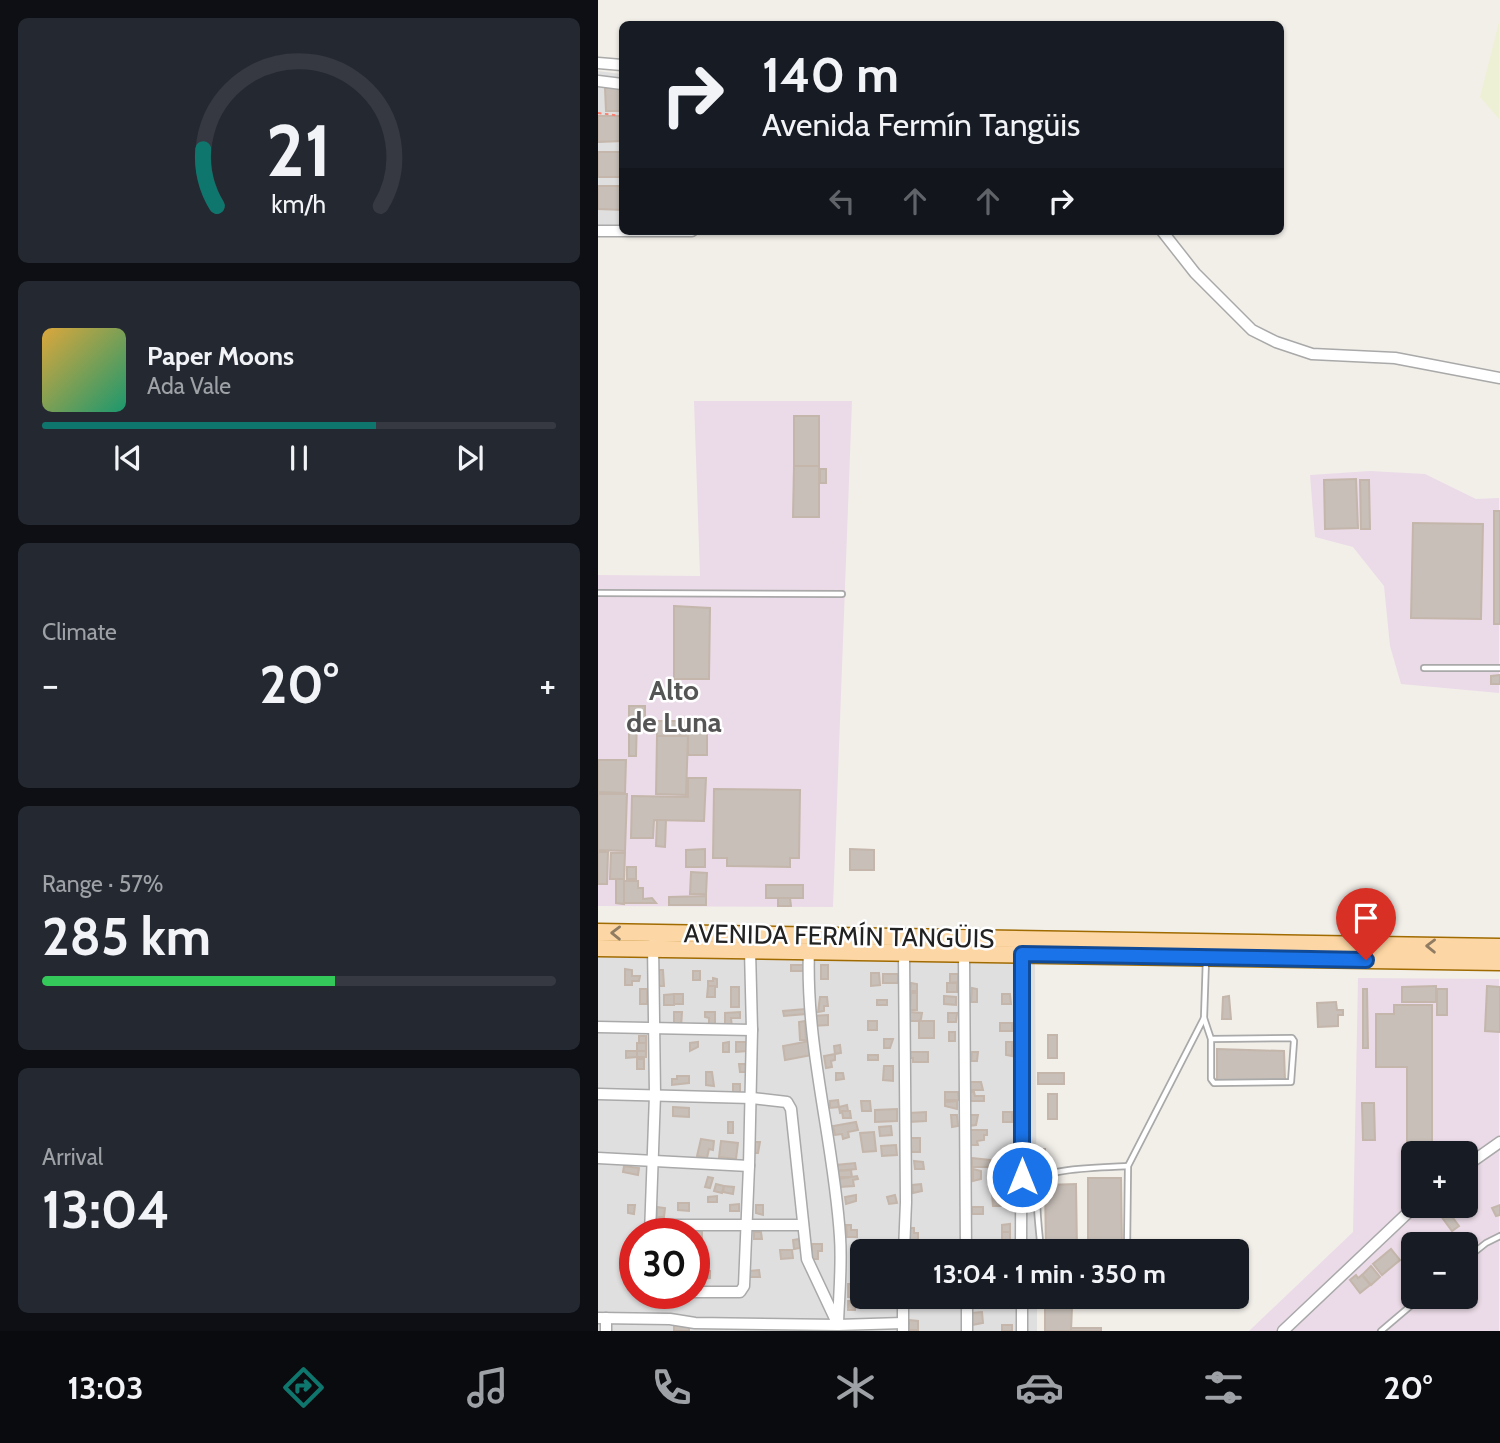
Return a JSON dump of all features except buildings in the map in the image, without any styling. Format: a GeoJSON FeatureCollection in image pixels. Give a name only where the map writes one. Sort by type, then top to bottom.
{"type":"FeatureCollection","features":[{"type":"Feature","properties":{"kind":"main road","name":"AVENIDA FERMÍN TANGÜIS"},"geometry":{"type":"LineString","coordinates":[[598,932],[653,941],[750,950],[809,944],[904,953],[1499,962]]}},
{"type":"Feature","properties":{"kind":"main road","name":"AVENIDA FERMÍN TANGÜIS"},"geometry":{"type":"LineString","coordinates":[[598,948],[653,941],[1499,947]]}},
{"type":"Feature","properties":{"kind":"street"},"geometry":{"type":"LineString","coordinates":[[598,63],[619,65]]}},
{"type":"Feature","properties":{"kind":"street"},"geometry":{"type":"LineString","coordinates":[[598,81],[619,84]]}},
{"type":"Feature","properties":{"kind":"street"},"geometry":{"type":"LineString","coordinates":[[598,231],[619,231]]}},
{"type":"Feature","properties":{"kind":"street"},"geometry":{"type":"LineString","coordinates":[[1165,235],[1195,273],[1252,330],[1276,342],[1313,354],[1395,358],[1499,378]]}},
{"type":"Feature","properties":{"kind":"street"},"geometry":{"type":"LineString","coordinates":[[650,1218],[655,1095],[653,941]]}},
{"type":"Feature","properties":{"kind":"street"},"geometry":{"type":"LineString","coordinates":[[809,944],[808,992],[812,1044],[840,1238],[838,1328]]}},
{"type":"Feature","properties":{"kind":"street"},"geometry":{"type":"LineString","coordinates":[[710,1292],[740,1292],[745,1282],[752,1098],[750,950]]}},
{"type":"Feature","properties":{"kind":"street"},"geometry":{"type":"LineString","coordinates":[[904,953],[904,1239]]}},
{"type":"Feature","properties":{"kind":"street"},"geometry":{"type":"LineString","coordinates":[[964,953],[966,1239]]}},
{"type":"Feature","properties":{"kind":"street"},"geometry":{"type":"LineString","coordinates":[[1021,1239],[1022,954]]}},
{"type":"Feature","properties":{"kind":"street"},"geometry":{"type":"LineString","coordinates":[[598,1027],[752,1030]]}},
{"type":"Feature","properties":{"kind":"street"},"geometry":{"type":"LineString","coordinates":[[598,1094],[784,1100],[791,1109],[809,1265],[838,1328]]}},
{"type":"Feature","properties":{"kind":"street"},"geometry":{"type":"LineString","coordinates":[[1478,1157],[1499,1142]]}},
{"type":"Feature","properties":{"kind":"street"},"geometry":{"type":"LineString","coordinates":[[598,1158],[749,1166]]}},
{"type":"Feature","properties":{"kind":"street"},"geometry":{"type":"LineString","coordinates":[[1283,1331],[1402,1218]]}},
{"type":"Feature","properties":{"kind":"street"},"geometry":{"type":"LineString","coordinates":[[710,1226],[803,1225]]}},
{"type":"Feature","properties":{"kind":"street"},"geometry":{"type":"LineString","coordinates":[[606,1331],[602,1318],[670,1319],[695,1327],[903,1327],[903,1309]]}},
{"type":"Feature","properties":{"kind":"street"},"geometry":{"type":"LineString","coordinates":[[967,1309],[967,1331]]}},
{"type":"Feature","properties":{"kind":"street"},"geometry":{"type":"LineString","coordinates":[[1022,1309],[1022,1331]]}},
{"type":"Feature","properties":{"kind":"lane"},"geometry":{"type":"LineString","coordinates":[[598,593],[842,594]]}},
{"type":"Feature","properties":{"kind":"lane"},"geometry":{"type":"LineString","coordinates":[[1424,668],[1499,668]]}},
{"type":"Feature","properties":{"kind":"lane"},"geometry":{"type":"LineString","coordinates":[[1206,957],[1204,1018],[1211,1039],[1211,1079],[1214,1083],[1291,1082],[1292,1038],[1211,1039]]}},
{"type":"Feature","properties":{"kind":"lane"},"geometry":{"type":"LineString","coordinates":[[1128,1239],[1128,1166],[1204,1018]]}},
{"type":"Feature","properties":{"kind":"lane"},"geometry":{"type":"LineString","coordinates":[[1040,1239],[1037,1189],[1040,1179],[1047,1174],[1060,1172],[1128,1166]]}},
{"type":"Feature","properties":{"kind":"lane"},"geometry":{"type":"LineString","coordinates":[[1478,1249],[1499,1236]]}},
{"type":"Feature","properties":{"kind":"lane"},"geometry":{"type":"LineString","coordinates":[[1381,1331],[1407,1309]]}},
{"type":"Feature","properties":{"kind":"path"},"geometry":{"type":"LineString","coordinates":[[598,113],[619,116]]}},
{"type":"Feature","properties":{"kind":"shaded area"},"geometry":{"type":"Polygon","coordinates":[[[598,71],[619,74],[619,230],[598,230],[598,71]]]}},
{"type":"Feature","properties":{"kind":"shaded area"},"geometry":{"type":"Polygon","coordinates":[[[694,401],[852,401],[833,907],[598,906],[598,575],[700,576],[694,401]]]}},
{"type":"Feature","properties":{"kind":"shaded area"},"geometry":{"type":"Polygon","coordinates":[[[1370,471],[1425,474],[1476,499],[1499,498],[1499,693],[1401,684],[1390,646],[1384,586],[1353,547],[1315,537],[1310,475],[1370,471]]]}},
{"type":"Feature","properties":{"kind":"shaded area"},"geometry":{"type":"Polygon","coordinates":[[[598,957],[1035,963],[1037,1239],[850,1239],[850,1309],[1037,1309],[1037,1331],[598,1331],[598,957]]]}},
{"type":"Feature","properties":{"kind":"shaded area"},"geometry":{"type":"Polygon","coordinates":[[[1358,978],[1499,979],[1499,1331],[1249,1331],[1353,1232],[1358,978]]]}},
{"type":"Feature","properties":{"kind":"green space"},"geometry":{"type":"Polygon","coordinates":[[[1499,22],[1499,119],[1480,97],[1499,22]]]}},
{"type":"Feature","properties":{"kind":"district","name":"Alto de Luna"},"geometry":{"type":"Point","coordinates":[674,706]}},
{"type":"Feature","properties":{"kind":"route"},"geometry":{"type":"LineString","coordinates":[[1022,1177],[1022,954],[1366,960]]}}]}
